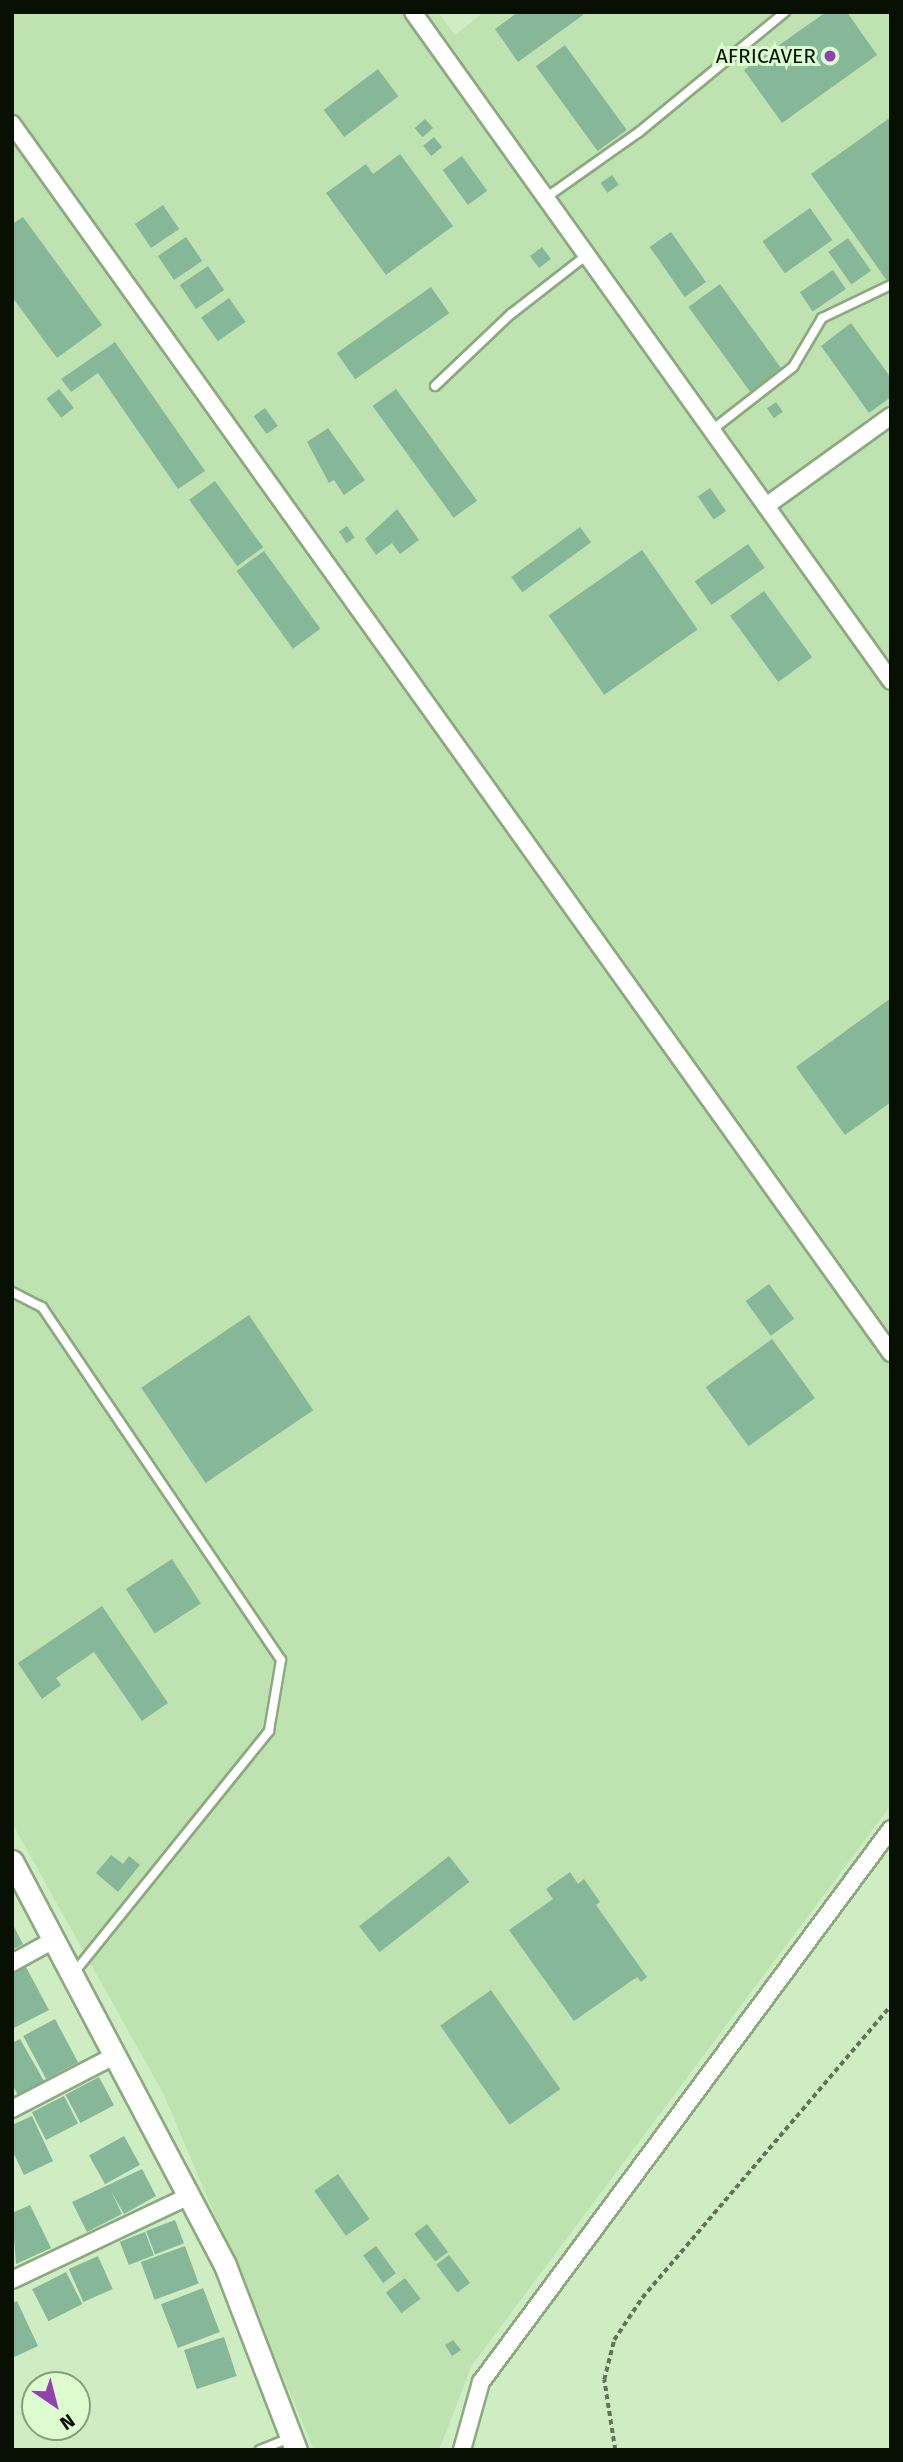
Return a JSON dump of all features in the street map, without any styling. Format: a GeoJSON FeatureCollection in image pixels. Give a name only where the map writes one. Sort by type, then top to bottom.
{"type":"FeatureCollection","features":[{"type":"Feature","properties":{"kind":"street"},"geometry":{"type":"LineString","coordinates":[[413,12],[891,681]]}},
{"type":"Feature","properties":{"kind":"street"},"geometry":{"type":"LineString","coordinates":[[12,124],[891,1353]]}},
{"type":"Feature","properties":{"kind":"street"},"geometry":{"type":"LineString","coordinates":[[766,506],[891,416]]}},
{"type":"Feature","properties":{"kind":"street"},"geometry":{"type":"LineString","coordinates":[[462,2450],[481,2382],[891,1829]]}},
{"type":"Feature","properties":{"kind":"street"},"geometry":{"type":"LineString","coordinates":[[12,1861],[225,2265],[294,2444]]}},
{"type":"Feature","properties":{"kind":"street"},"geometry":{"type":"LineString","coordinates":[[12,1963],[54,1940]]}},
{"type":"Feature","properties":{"kind":"street"},"geometry":{"type":"LineString","coordinates":[[12,2109],[116,2055]]}},
{"type":"Feature","properties":{"kind":"street"},"geometry":{"type":"LineString","coordinates":[[12,2280],[189,2196]]}},
{"type":"Feature","properties":{"kind":"lane"},"geometry":{"type":"LineString","coordinates":[[547,197],[639,132],[785,12]]}},
{"type":"Feature","properties":{"kind":"lane"},"geometry":{"type":"LineString","coordinates":[[435,386],[510,314],[588,254]]}},
{"type":"Feature","properties":{"kind":"lane"},"geometry":{"type":"LineString","coordinates":[[712,430],[793,368],[816,325],[832,310],[891,285]]}},
{"type":"Feature","properties":{"kind":"lane"},"geometry":{"type":"LineString","coordinates":[[12,1292],[42,1307],[281,1660],[269,1731],[73,1974]]}},
{"type":"Feature","properties":{"kind":"lane"},"geometry":{"type":"LineString","coordinates":[[260,2450],[294,2444]]}},
{"type":"Feature","properties":{"kind":"path"},"geometry":{"type":"LineString","coordinates":[[615,2450],[604,2380],[614,2340],[642,2298],[891,2005]]}},
{"type":"Feature","properties":{"kind":"shaded area"},"geometry":{"type":"Polygon","coordinates":[[[12,12],[438,12],[455,35],[484,12],[891,12],[891,1805],[472,2365],[439,2450],[314,2450],[164,2095],[12,1823],[12,12]]]}},
{"type":"Feature","properties":{"kind":"building"},"geometry":{"type":"Polygon","coordinates":[[[518,12],[581,12],[583,15],[518,62],[495,29],[518,12]]]}},
{"type":"Feature","properties":{"kind":"building"},"geometry":{"type":"Polygon","coordinates":[[[826,12],[847,12],[877,55],[782,123],[744,70],[826,12]]]}},
{"type":"Feature","properties":{"kind":"building"},"geometry":{"type":"Polygon","coordinates":[[[565,45],[627,130],[598,151],[536,66],[565,45]]]}},
{"type":"Feature","properties":{"kind":"building"},"geometry":{"type":"Polygon","coordinates":[[[378,69],[398,96],[344,137],[324,110],[378,69]]]}},
{"type":"Feature","properties":{"kind":"building"},"geometry":{"type":"Polygon","coordinates":[[[891,117],[891,280],[888,282],[811,174],[891,117]]]}},
{"type":"Feature","properties":{"kind":"building"},"geometry":{"type":"Polygon","coordinates":[[[425,119],[433,128],[423,137],[415,128],[425,119]]]}},
{"type":"Feature","properties":{"kind":"building"},"geometry":{"type":"Polygon","coordinates":[[[434,137],[442,147],[431,156],[423,146],[434,137]]]}},
{"type":"Feature","properties":{"kind":"building"},"geometry":{"type":"Polygon","coordinates":[[[400,154],[453,226],[386,275],[326,193],[366,164],[373,174],[400,154]]]}},
{"type":"Feature","properties":{"kind":"building"},"geometry":{"type":"Polygon","coordinates":[[[462,156],[487,191],[468,205],[443,170],[462,156]]]}},
{"type":"Feature","properties":{"kind":"building"},"geometry":{"type":"Polygon","coordinates":[[[612,175],[619,185],[607,193],[601,183],[612,175]]]}},
{"type":"Feature","properties":{"kind":"building"},"geometry":{"type":"Polygon","coordinates":[[[163,205],[179,229],[151,248],[135,224],[163,205]]]}},
{"type":"Feature","properties":{"kind":"building"},"geometry":{"type":"Polygon","coordinates":[[[810,208],[832,240],[785,273],[762,241],[810,208]]]}},
{"type":"Feature","properties":{"kind":"building"},"geometry":{"type":"Polygon","coordinates":[[[23,217],[102,325],[57,358],[12,297],[12,224],[23,217]]]}},
{"type":"Feature","properties":{"kind":"building"},"geometry":{"type":"Polygon","coordinates":[[[671,232],[706,282],[685,297],[650,247],[671,232]]]}},
{"type":"Feature","properties":{"kind":"building"},"geometry":{"type":"Polygon","coordinates":[[[186,237],[202,261],[174,280],[158,256],[186,237]]]}},
{"type":"Feature","properties":{"kind":"building"},"geometry":{"type":"Polygon","coordinates":[[[848,238],[871,271],[851,285],[828,252],[848,238]]]}},
{"type":"Feature","properties":{"kind":"building"},"geometry":{"type":"Polygon","coordinates":[[[542,247],[551,259],[539,268],[530,256],[542,247]]]}},
{"type":"Feature","properties":{"kind":"building"},"geometry":{"type":"Polygon","coordinates":[[[208,266],[224,290],[196,309],[180,285],[208,266]]]}},
{"type":"Feature","properties":{"kind":"building"},"geometry":{"type":"Polygon","coordinates":[[[833,270],[846,289],[813,311],[800,292],[833,270]]]}},
{"type":"Feature","properties":{"kind":"building"},"geometry":{"type":"Polygon","coordinates":[[[720,284],[782,369],[750,392],[688,307],[720,284]]]}},
{"type":"Feature","properties":{"kind":"building"},"geometry":{"type":"Polygon","coordinates":[[[431,287],[449,313],[355,379],[337,353],[431,287]]]}},
{"type":"Feature","properties":{"kind":"building"},"geometry":{"type":"Polygon","coordinates":[[[229,298],[246,322],[218,341],[201,318],[229,298]]]}},
{"type":"Feature","properties":{"kind":"building"},"geometry":{"type":"Polygon","coordinates":[[[851,323],[891,378],[891,397],[869,413],[821,346],[851,323]]]}},
{"type":"Feature","properties":{"kind":"building"},"geometry":{"type":"Polygon","coordinates":[[[115,342],[205,471],[178,489],[98,373],[71,392],[61,379],[115,342]]]}},
{"type":"Feature","properties":{"kind":"building"},"geometry":{"type":"Polygon","coordinates":[[[59,389],[74,408],[61,418],[46,399],[59,389]]]}},
{"type":"Feature","properties":{"kind":"building"},"geometry":{"type":"Polygon","coordinates":[[[396,389],[477,501],[454,518],[373,406],[396,389]]]}},
{"type":"Feature","properties":{"kind":"building"},"geometry":{"type":"Polygon","coordinates":[[[776,402],[783,412],[774,418],[767,408],[776,402]]]}},
{"type":"Feature","properties":{"kind":"building"},"geometry":{"type":"Polygon","coordinates":[[[265,408],[278,426],[267,434],[254,416],[265,408]]]}},
{"type":"Feature","properties":{"kind":"building"},"geometry":{"type":"Polygon","coordinates":[[[328,428],[365,480],[344,495],[334,480],[329,483],[307,442],[328,428]]]}},
{"type":"Feature","properties":{"kind":"building"},"geometry":{"type":"Polygon","coordinates":[[[215,481],[263,547],[237,566],[189,500],[215,481]]]}},
{"type":"Feature","properties":{"kind":"building"},"geometry":{"type":"Polygon","coordinates":[[[710,488],[726,511],[714,520],[698,497],[710,488]]]}},
{"type":"Feature","properties":{"kind":"building"},"geometry":{"type":"Polygon","coordinates":[[[397,509],[419,540],[400,554],[392,543],[376,555],[365,539],[397,509]]]}},
{"type":"Feature","properties":{"kind":"building"},"geometry":{"type":"Polygon","coordinates":[[[347,526],[355,538],[347,543],[339,532],[347,526]]]}},
{"type":"Feature","properties":{"kind":"building"},"geometry":{"type":"Polygon","coordinates":[[[580,527],[591,542],[522,592],[511,577],[580,527]]]}},
{"type":"Feature","properties":{"kind":"building"},"geometry":{"type":"Polygon","coordinates":[[[748,544],[765,568],[711,605],[695,581],[748,544]]]}},
{"type":"Feature","properties":{"kind":"building"},"geometry":{"type":"Polygon","coordinates":[[[642,550],[698,629],[604,695],[549,615],[642,550]]]}},
{"type":"Feature","properties":{"kind":"building"},"geometry":{"type":"Polygon","coordinates":[[[264,551],[320,629],[293,649],[236,571],[264,551]]]}},
{"type":"Feature","properties":{"kind":"building"},"geometry":{"type":"Polygon","coordinates":[[[764,591],[812,657],[778,682],[730,616],[764,591]]]}},
{"type":"Feature","properties":{"kind":"building"},"geometry":{"type":"Polygon","coordinates":[[[891,998],[891,1102],[845,1135],[796,1067],[891,998]]]}},
{"type":"Feature","properties":{"kind":"building"},"geometry":{"type":"Polygon","coordinates":[[[769,1284],[794,1319],[771,1336],[746,1301],[769,1284]]]}},
{"type":"Feature","properties":{"kind":"building"},"geometry":{"type":"Polygon","coordinates":[[[249,1315],[313,1410],[206,1483],[141,1388],[249,1315]]]}},
{"type":"Feature","properties":{"kind":"building"},"geometry":{"type":"Polygon","coordinates":[[[772,1339],[815,1398],[749,1446],[706,1387],[772,1339]]]}},
{"type":"Feature","properties":{"kind":"building"},"geometry":{"type":"Polygon","coordinates":[[[172,1559],[201,1603],[155,1633],[126,1589],[172,1559]]]}},
{"type":"Feature","properties":{"kind":"building"},"geometry":{"type":"Polygon","coordinates":[[[102,1606],[168,1703],[142,1721],[94,1652],[56,1678],[61,1685],[42,1699],[18,1663],[102,1606]]]}},
{"type":"Feature","properties":{"kind":"building"},"geometry":{"type":"Polygon","coordinates":[[[111,1855],[123,1864],[129,1856],[140,1865],[118,1892],[96,1873],[111,1855]]]}},
{"type":"Feature","properties":{"kind":"building"},"geometry":{"type":"Polygon","coordinates":[[[449,1856],[469,1882],[379,1952],[359,1926],[449,1856]]]}},
{"type":"Feature","properties":{"kind":"building"},"geometry":{"type":"Polygon","coordinates":[[[570,1872],[578,1884],[584,1879],[600,1902],[596,1905],[647,1977],[641,1982],[637,1977],[574,2021],[509,1930],[553,1899],[546,1889],[570,1872]]]}},
{"type":"Feature","properties":{"kind":"building"},"geometry":{"type":"Polygon","coordinates":[[[12,1923],[23,1944],[12,1950],[12,1923]]]}},
{"type":"Feature","properties":{"kind":"building"},"geometry":{"type":"Polygon","coordinates":[[[26,1967],[49,2010],[12,2029],[12,1974],[26,1967]]]}},
{"type":"Feature","properties":{"kind":"building"},"geometry":{"type":"Polygon","coordinates":[[[491,1990],[560,2089],[510,2125],[440,2026],[491,1990]]]}},
{"type":"Feature","properties":{"kind":"building"},"geometry":{"type":"Polygon","coordinates":[[[55,2019],[78,2062],[46,2079],[23,2036],[55,2019]]]}},
{"type":"Feature","properties":{"kind":"building"},"geometry":{"type":"Polygon","coordinates":[[[20,2039],[44,2081],[18,2095],[12,2084],[12,2043],[20,2039]]]}},
{"type":"Feature","properties":{"kind":"building"},"geometry":{"type":"Polygon","coordinates":[[[99,2077],[114,2105],[80,2123],[65,2095],[99,2077]]]}},
{"type":"Feature","properties":{"kind":"building"},"geometry":{"type":"Polygon","coordinates":[[[64,2096],[78,2124],[46,2140],[32,2112],[64,2096]]]}},
{"type":"Feature","properties":{"kind":"building"},"geometry":{"type":"Polygon","coordinates":[[[32,2116],[53,2161],[24,2175],[12,2150],[12,2125],[32,2116]]]}},
{"type":"Feature","properties":{"kind":"building"},"geometry":{"type":"Polygon","coordinates":[[[124,2136],[140,2165],[105,2184],[89,2155],[124,2136]]]}},
{"type":"Feature","properties":{"kind":"building"},"geometry":{"type":"Polygon","coordinates":[[[142,2169],[156,2196],[124,2214],[111,2191],[122,2214],[87,2232],[72,2202],[142,2169]]]}},
{"type":"Feature","properties":{"kind":"building"},"geometry":{"type":"Polygon","coordinates":[[[338,2174],[370,2219],[346,2236],[314,2191],[338,2174]]]}},
{"type":"Feature","properties":{"kind":"building"},"geometry":{"type":"Polygon","coordinates":[[[30,2205],[51,2248],[16,2264],[12,2213],[30,2205]]]}},
{"type":"Feature","properties":{"kind":"building"},"geometry":{"type":"Polygon","coordinates":[[[175,2220],[184,2243],[155,2254],[146,2231],[175,2220]]]}},
{"type":"Feature","properties":{"kind":"building"},"geometry":{"type":"Polygon","coordinates":[[[427,2224],[448,2252],[435,2262],[414,2234],[427,2224]]]}},
{"type":"Feature","properties":{"kind":"building"},"geometry":{"type":"Polygon","coordinates":[[[145,2232],[154,2255],[129,2265],[120,2242],[145,2232]]]}},
{"type":"Feature","properties":{"kind":"building"},"geometry":{"type":"Polygon","coordinates":[[[185,2246],[199,2284],[155,2300],[141,2262],[185,2246]]]}},
{"type":"Feature","properties":{"kind":"building"},"geometry":{"type":"Polygon","coordinates":[[[376,2246],[396,2274],[383,2283],[363,2255],[376,2246]]]}},
{"type":"Feature","properties":{"kind":"building"},"geometry":{"type":"Polygon","coordinates":[[[449,2255],[470,2283],[457,2293],[436,2265],[449,2255]]]}},
{"type":"Feature","properties":{"kind":"building"},"geometry":{"type":"Polygon","coordinates":[[[98,2256],[113,2289],[83,2302],[69,2269],[98,2256]]]}},
{"type":"Feature","properties":{"kind":"building"},"geometry":{"type":"Polygon","coordinates":[[[66,2272],[82,2304],[48,2321],[32,2289],[66,2272]]]}},
{"type":"Feature","properties":{"kind":"building"},"geometry":{"type":"Polygon","coordinates":[[[405,2278],[421,2299],[401,2313],[386,2292],[405,2278]]]}},
{"type":"Feature","properties":{"kind":"building"},"geometry":{"type":"Polygon","coordinates":[[[203,2288],[220,2332],[178,2348],[161,2304],[203,2288]]]}},
{"type":"Feature","properties":{"kind":"building"},"geometry":{"type":"Polygon","coordinates":[[[17,2301],[38,2346],[12,2358],[12,2303],[17,2301]]]}},
{"type":"Feature","properties":{"kind":"building"},"geometry":{"type":"Polygon","coordinates":[[[224,2337],[237,2376],[197,2389],[184,2350],[224,2337]]]}},
{"type":"Feature","properties":{"kind":"building"},"geometry":{"type":"Polygon","coordinates":[[[453,2340],[461,2350],[452,2356],[445,2345],[453,2340]]]}},
{"type":"Feature","properties":{"kind":"place","name":"AFRICAVER"},"geometry":{"type":"Point","coordinates":[830,56]}}]}
